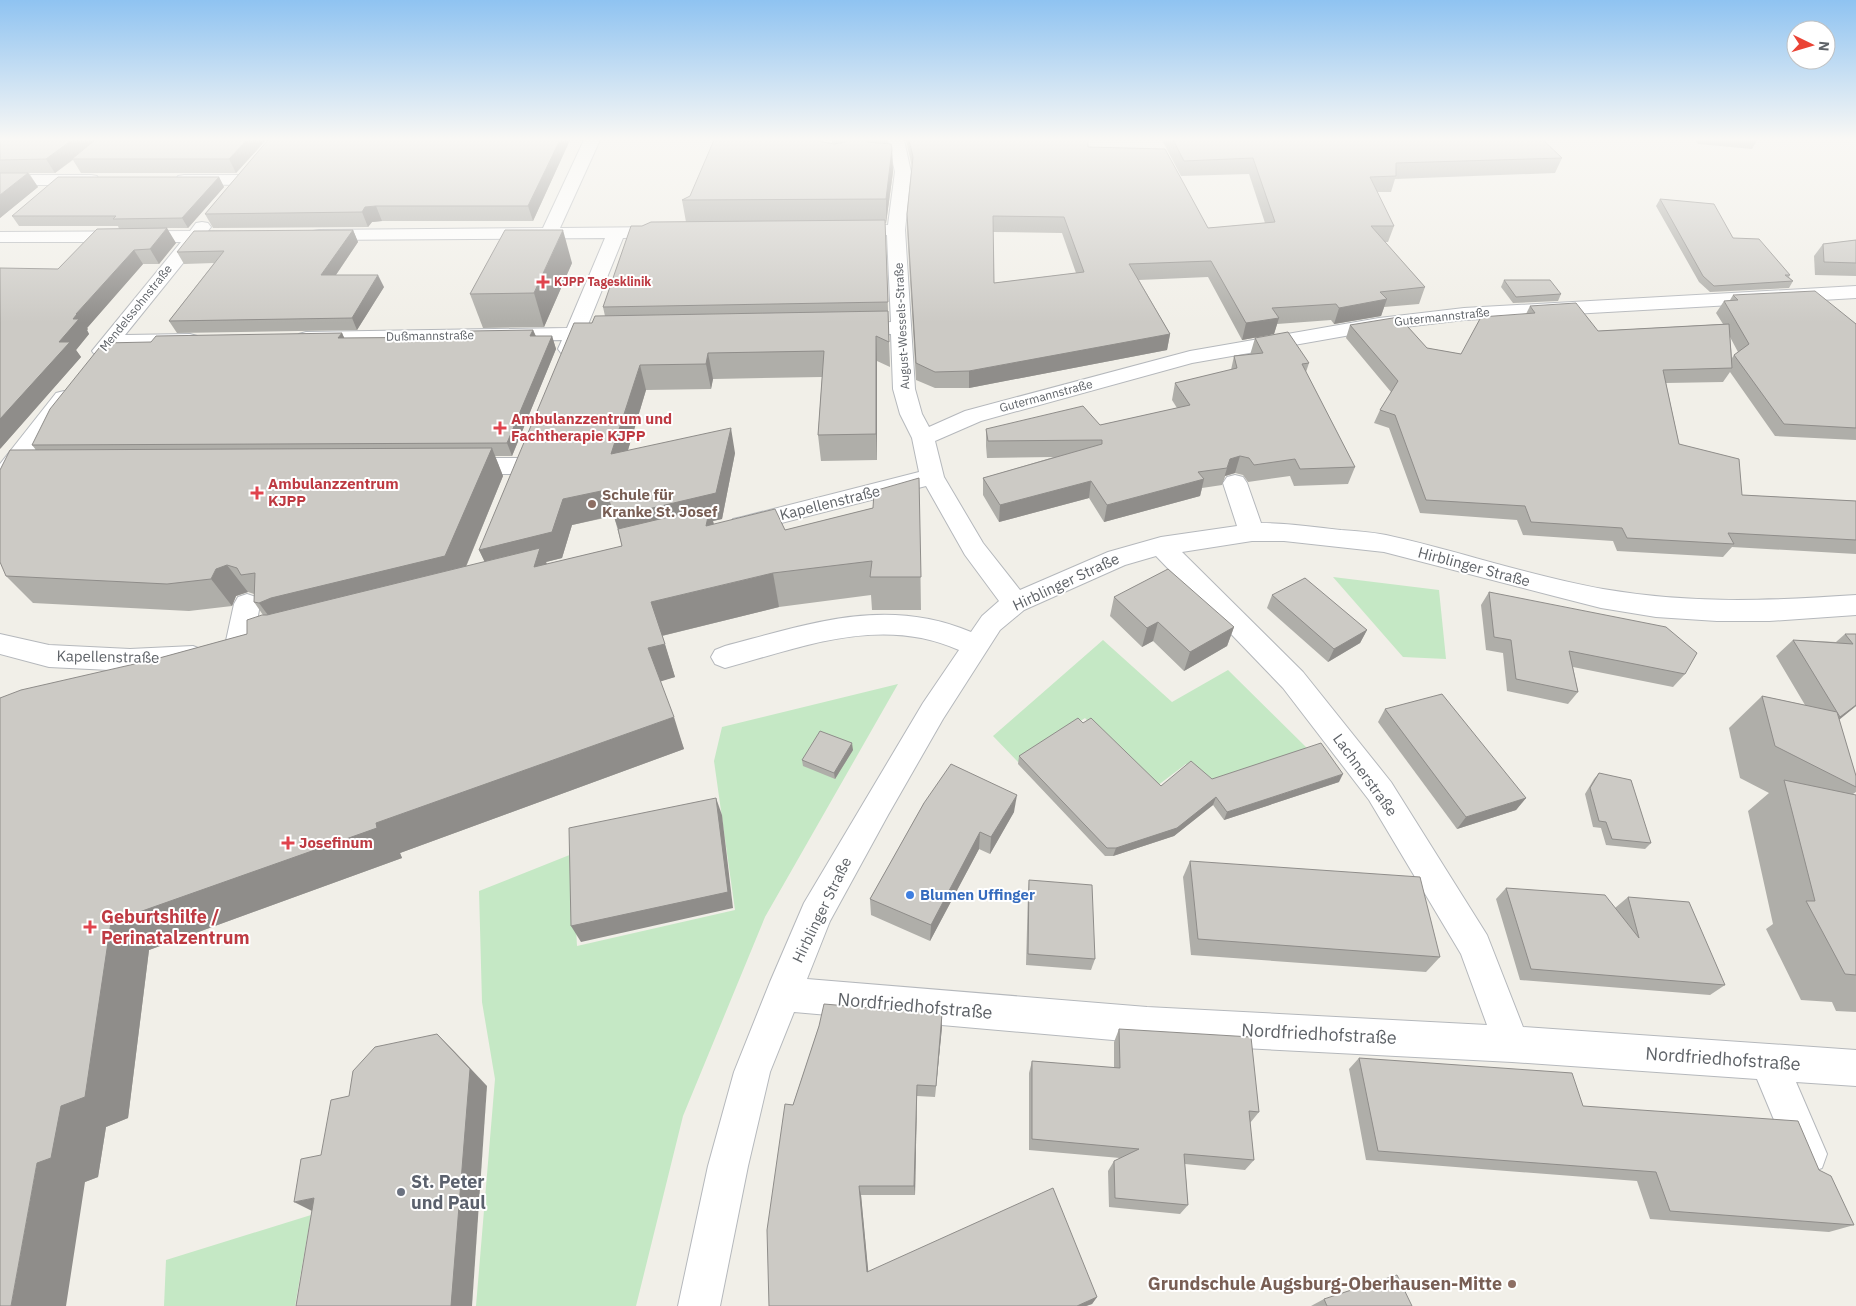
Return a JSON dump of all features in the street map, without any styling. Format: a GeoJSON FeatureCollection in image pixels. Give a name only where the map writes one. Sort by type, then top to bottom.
{"type":"FeatureCollection","features":[{"type":"Feature","properties":{"kind":"street","name":"Mendelssohnstraße"},"geometry":{"type":"LineString","coordinates":[[92,364],[223,201]]}},
{"type":"Feature","properties":{"kind":"street"},"geometry":{"type":"LineString","coordinates":[[549,233],[564,201]]}},
{"type":"Feature","properties":{"kind":"street","name":"August-Wessels-Straße"},"geometry":{"type":"LineString","coordinates":[[900,201],[896,230],[904,389],[911,414],[923,438],[932,477],[974,549],[1015,603]]}},
{"type":"Feature","properties":{"kind":"street"},"geometry":{"type":"LineString","coordinates":[[2,229],[243,236]]}},
{"type":"Feature","properties":{"kind":"street"},"geometry":{"type":"LineString","coordinates":[[829,231],[896,230]]}},
{"type":"Feature","properties":{"kind":"street"},"geometry":{"type":"LineString","coordinates":[[560,370],[616,232]]}},
{"type":"Feature","properties":{"kind":"street"},"geometry":{"type":"LineString","coordinates":[[302,235],[686,232]]}},
{"type":"Feature","properties":{"kind":"street","name":"Gutermannstraße"},"geometry":{"type":"LineString","coordinates":[[923,438],[973,416],[1190,357],[1379,324],[1464,314],[1666,301],[1856,292]]}},
{"type":"Feature","properties":{"kind":"street"},"geometry":{"type":"LineString","coordinates":[[832,329],[901,328]]}},
{"type":"Feature","properties":{"kind":"street","name":"Dußmannstraße"},"geometry":{"type":"LineString","coordinates":[[285,339],[631,333]]}},
{"type":"Feature","properties":{"kind":"street"},"geometry":{"type":"LineString","coordinates":[[110,342],[207,340]]}},
{"type":"Feature","properties":{"kind":"street"},"geometry":{"type":"LineString","coordinates":[[4,474],[74,386]]}},
{"type":"Feature","properties":{"kind":"street"},"geometry":{"type":"LineString","coordinates":[[442,466],[521,466]]}},
{"type":"Feature","properties":{"kind":"street"},"geometry":{"type":"LineString","coordinates":[[4,474],[36,468]]}},
{"type":"Feature","properties":{"kind":"street","name":"Kapellenstraße"},"geometry":{"type":"LineString","coordinates":[[720,530],[932,477]]}},
{"type":"Feature","properties":{"kind":"street"},"geometry":{"type":"LineString","coordinates":[[1235,483],[1252,532]]}},
{"type":"Feature","properties":{"kind":"street","name":"Hirblinger Straße"},"geometry":{"type":"LineString","coordinates":[[699,1306],[728,1166],[752,1072],[816,914],[933,711],[991,623],[1015,603],[1117,558],[1161,546],[1252,532],[1284,532],[1384,543],[1554,587],[1602,598],[1656,606],[1726,611],[1769,611],[1856,605]]}},
{"type":"Feature","properties":{"kind":"street","name":"Lachnerstraße"},"geometry":{"type":"LineString","coordinates":[[1161,546],[1293,680],[1380,791],[1475,946],[1512,1044]]}},
{"type":"Feature","properties":{"kind":"street"},"geometry":{"type":"LineString","coordinates":[[238,650],[247,604]]}},
{"type":"Feature","properties":{"kind":"street"},"geometry":{"type":"LineString","coordinates":[[725,657],[838,628],[871,623],[907,625],[940,631],[976,646]]}},
{"type":"Feature","properties":{"kind":"street","name":"Kapellenstraße"},"geometry":{"type":"LineString","coordinates":[[0,644],[50,656],[130,660],[203,657],[266,644]]}},
{"type":"Feature","properties":{"kind":"street","name":"Nordfriedhofstraße"},"geometry":{"type":"LineString","coordinates":[[782,994],[1148,1026],[1512,1044],[1856,1068]]}},
{"type":"Feature","properties":{"kind":"street"},"geometry":{"type":"LineString","coordinates":[[1768,1062],[1812,1164]]}},
{"type":"Feature","properties":{"kind":"green space"},"geometry":{"type":"Polygon","coordinates":[[[1333,577],[1439,590],[1446,659],[1403,657],[1333,577]]]}},
{"type":"Feature","properties":{"kind":"green space"},"geometry":{"type":"Polygon","coordinates":[[[1103,640],[1172,702],[1228,670],[1309,750],[1208,784],[1186,764],[1153,789],[1085,718],[1018,762],[993,736],[1103,640]]]}},
{"type":"Feature","properties":{"kind":"green space"},"geometry":{"type":"Polygon","coordinates":[[[898,684],[765,917],[683,1116],[636,1306],[476,1306],[495,1079],[482,1002],[479,891],[572,854],[577,946],[735,910],[714,761],[722,727],[898,684]]]}},
{"type":"Feature","properties":{"kind":"green space"},"geometry":{"type":"Polygon","coordinates":[[[311,1215],[295,1306],[164,1306],[166,1260],[311,1215]]]}},
{"type":"Feature","properties":{"kind":"building"},"geometry":{"type":"Polygon","coordinates":[[[30,201],[197,201],[182,218],[113,219],[116,216],[12,216],[30,201]]]}},
{"type":"Feature","properties":{"kind":"building"},"geometry":{"type":"Polygon","coordinates":[[[216,201],[530,201],[528,206],[376,206],[365,207],[362,212],[205,214],[216,201]]]}},
{"type":"Feature","properties":{"kind":"building"},"geometry":{"type":"Polygon","coordinates":[[[908,201],[1193,201],[1208,228],[1275,222],[1268,201],[1382,201],[1394,226],[1371,226],[1425,287],[1380,292],[1387,299],[1339,308],[1336,304],[1272,308],[1279,318],[1246,323],[1211,261],[1129,264],[1170,334],[969,371],[935,372],[916,363],[907,214],[908,201]],[[993,216],[994,283],[1084,272],[1064,217],[993,216]]]}},
{"type":"Feature","properties":{"kind":"building"},"geometry":{"type":"Polygon","coordinates":[[[1661,201],[1714,204],[1733,238],[1759,239],[1790,275],[1785,275],[1793,281],[1714,286],[1703,276],[1661,201]]]}},
{"type":"Feature","properties":{"kind":"building"},"geometry":{"type":"Polygon","coordinates":[[[885,220],[888,302],[603,307],[631,226],[642,226],[651,222],[885,220]]]}},
{"type":"Feature","properties":{"kind":"building"},"geometry":{"type":"Polygon","coordinates":[[[167,228],[150,249],[134,250],[76,314],[73,319],[79,319],[59,342],[70,342],[0,419],[0,268],[58,269],[97,229],[167,228]]]}},
{"type":"Feature","properties":{"kind":"building"},"geometry":{"type":"Polygon","coordinates":[[[353,230],[321,275],[378,275],[352,318],[169,321],[224,251],[177,252],[194,231],[353,230]]]}},
{"type":"Feature","properties":{"kind":"building"},"geometry":{"type":"Polygon","coordinates":[[[505,230],[563,230],[534,293],[470,294],[505,230]]]}},
{"type":"Feature","properties":{"kind":"building"},"geometry":{"type":"Polygon","coordinates":[[[1856,240],[1856,263],[1824,262],[1823,244],[1856,240]]]}},
{"type":"Feature","properties":{"kind":"building"},"geometry":{"type":"Polygon","coordinates":[[[1504,280],[1550,280],[1561,294],[1516,297],[1504,280]]]}},
{"type":"Feature","properties":{"kind":"building"},"geometry":{"type":"Polygon","coordinates":[[[1815,291],[1856,324],[1856,428],[1784,424],[1734,355],[1749,344],[1724,301],[1738,300],[1733,295],[1815,291]]]}},
{"type":"Feature","properties":{"kind":"building"},"geometry":{"type":"Polygon","coordinates":[[[1576,303],[1598,331],[1729,324],[1732,368],[1663,370],[1679,444],[1739,459],[1742,495],[1856,501],[1856,540],[1728,533],[1734,544],[1627,538],[1622,528],[1531,522],[1525,506],[1426,500],[1395,415],[1380,410],[1398,381],[1350,325],[1399,317],[1427,348],[1461,354],[1481,317],[1535,313],[1530,306],[1576,303]]]}},
{"type":"Feature","properties":{"kind":"building"},"geometry":{"type":"Polygon","coordinates":[[[888,311],[889,342],[876,336],[876,434],[818,435],[824,351],[708,353],[706,364],[640,365],[611,454],[731,428],[716,493],[614,517],[606,490],[563,499],[552,532],[479,550],[574,323],[592,323],[595,316],[888,311]]]}},
{"type":"Feature","properties":{"kind":"building"},"geometry":{"type":"Polygon","coordinates":[[[533,330],[530,336],[552,336],[507,443],[32,445],[50,409],[103,343],[151,342],[156,336],[342,333],[338,338],[467,337],[470,331],[533,330]]]}},
{"type":"Feature","properties":{"kind":"building"},"geometry":{"type":"Polygon","coordinates":[[[1288,332],[1309,363],[1302,364],[1355,467],[1300,469],[1295,459],[1254,465],[1249,458],[1240,456],[1230,459],[1227,468],[1198,472],[1204,479],[1107,505],[1091,481],[1000,505],[983,478],[1102,444],[1102,440],[988,441],[986,429],[1083,406],[1100,425],[1190,405],[1175,383],[1237,368],[1234,356],[1263,353],[1255,338],[1288,332]]]}},
{"type":"Feature","properties":{"kind":"building"},"geometry":{"type":"Polygon","coordinates":[[[492,448],[445,556],[271,598],[259,603],[254,602],[255,573],[241,575],[237,568],[227,565],[216,569],[211,579],[167,584],[6,576],[0,562],[0,470],[10,450],[492,448]]]}},
{"type":"Feature","properties":{"kind":"building"},"geometry":{"type":"Polygon","coordinates":[[[919,478],[921,577],[870,577],[872,561],[773,573],[651,602],[665,644],[648,648],[674,717],[376,823],[377,828],[111,922],[85,1097],[61,1106],[51,1158],[37,1163],[11,1306],[0,1306],[0,698],[21,690],[152,660],[247,634],[247,620],[262,615],[540,548],[534,567],[622,546],[618,529],[710,507],[706,526],[775,509],[785,530],[873,508],[874,491],[919,478]]]}},
{"type":"Feature","properties":{"kind":"building"},"geometry":{"type":"Polygon","coordinates":[[[1168,569],[1234,627],[1190,652],[1158,622],[1147,628],[1114,597],[1168,569]]]}},
{"type":"Feature","properties":{"kind":"building"},"geometry":{"type":"Polygon","coordinates":[[[1305,578],[1367,630],[1334,649],[1272,595],[1305,578]]]}},
{"type":"Feature","properties":{"kind":"building"},"geometry":{"type":"Polygon","coordinates":[[[1489,592],[1666,627],[1697,653],[1685,674],[1569,651],[1578,692],[1516,679],[1511,640],[1494,637],[1489,592]]]}},
{"type":"Feature","properties":{"kind":"building"},"geometry":{"type":"Polygon","coordinates":[[[1845,634],[1856,634],[1856,705],[1840,717],[1793,640],[1853,644],[1845,634]]]}},
{"type":"Feature","properties":{"kind":"building"},"geometry":{"type":"Polygon","coordinates":[[[1442,694],[1526,798],[1466,817],[1385,709],[1442,694]]]}},
{"type":"Feature","properties":{"kind":"building"},"geometry":{"type":"Polygon","coordinates":[[[1762,696],[1837,712],[1856,776],[1856,787],[1775,746],[1762,696]]]}},
{"type":"Feature","properties":{"kind":"building"},"geometry":{"type":"Polygon","coordinates":[[[1078,718],[1083,723],[1091,718],[1161,786],[1191,761],[1212,779],[1321,743],[1343,774],[1227,812],[1216,797],[1177,828],[1116,848],[1107,848],[1019,756],[1078,718]]]}},
{"type":"Feature","properties":{"kind":"building"},"geometry":{"type":"Polygon","coordinates":[[[820,731],[852,743],[834,773],[802,760],[820,731]]]}},
{"type":"Feature","properties":{"kind":"building"},"geometry":{"type":"Polygon","coordinates":[[[951,764],[1017,795],[991,837],[980,832],[931,925],[870,899],[924,803],[951,764]]]}},
{"type":"Feature","properties":{"kind":"building"},"geometry":{"type":"Polygon","coordinates":[[[1599,773],[1631,780],[1651,843],[1612,839],[1606,822],[1599,821],[1590,788],[1599,773]]]}},
{"type":"Feature","properties":{"kind":"building"},"geometry":{"type":"Polygon","coordinates":[[[1784,780],[1856,795],[1856,975],[1845,974],[1806,901],[1815,901],[1784,780]]]}},
{"type":"Feature","properties":{"kind":"building"},"geometry":{"type":"Polygon","coordinates":[[[716,798],[728,892],[571,926],[569,828],[716,798]]]}},
{"type":"Feature","properties":{"kind":"building"},"geometry":{"type":"Polygon","coordinates":[[[1190,861],[1420,877],[1440,957],[1198,939],[1190,861]]]}},
{"type":"Feature","properties":{"kind":"building"},"geometry":{"type":"Polygon","coordinates":[[[1029,880],[1092,885],[1095,959],[1028,954],[1029,880]]]}},
{"type":"Feature","properties":{"kind":"building"},"geometry":{"type":"Polygon","coordinates":[[[1506,888],[1605,895],[1639,938],[1628,897],[1689,902],[1725,985],[1531,969],[1506,888]]]}},
{"type":"Feature","properties":{"kind":"building"},"geometry":{"type":"Polygon","coordinates":[[[824,1004],[942,1014],[936,1086],[917,1085],[914,1186],[859,1186],[867,1272],[1053,1188],[1097,1297],[1077,1306],[769,1306],[767,1230],[785,1104],[793,1105],[819,1026],[824,1004]]]}},
{"type":"Feature","properties":{"kind":"building"},"geometry":{"type":"Polygon","coordinates":[[[1119,1029],[1251,1037],[1259,1112],[1249,1111],[1254,1160],[1184,1154],[1188,1205],[1115,1198],[1114,1161],[1139,1149],[1032,1139],[1032,1061],[1120,1068],[1119,1029]]]}},
{"type":"Feature","properties":{"kind":"building","name":"St. Peter und Paul"},"geometry":{"type":"Polygon","coordinates":[[[437,1034],[470,1069],[451,1306],[296,1306],[314,1198],[294,1202],[301,1159],[321,1155],[331,1100],[349,1096],[353,1071],[375,1047],[437,1034]]]}},
{"type":"Feature","properties":{"kind":"building"},"geometry":{"type":"Polygon","coordinates":[[[1359,1058],[1572,1073],[1583,1106],[1798,1121],[1819,1170],[1831,1176],[1854,1225],[1670,1211],[1656,1172],[1378,1151],[1359,1058]]]}},
{"type":"Feature","properties":{"kind":"building"},"geometry":{"type":"Polygon","coordinates":[[[1397,1275],[1412,1306],[1327,1306],[1324,1299],[1397,1275]]]}},
{"type":"Feature","properties":{"kind":"place","name":"KJPP Tagesklinik"},"geometry":{"type":"Point","coordinates":[543,282]}},
{"type":"Feature","properties":{"kind":"place","name":"Ambulanzzentrum und Fachtherapie KJPP"},"geometry":{"type":"Point","coordinates":[500,428]}},
{"type":"Feature","properties":{"kind":"place","name":"Ambulanzzentrum KJPP"},"geometry":{"type":"Point","coordinates":[257,493]}},
{"type":"Feature","properties":{"kind":"place","name":"Schule für Kranke St. Josef"},"geometry":{"type":"Point","coordinates":[592,504]}},
{"type":"Feature","properties":{"kind":"place","name":"Josefinum"},"geometry":{"type":"Point","coordinates":[288,843]}},
{"type":"Feature","properties":{"kind":"place","name":"Blumen Uffinger"},"geometry":{"type":"Point","coordinates":[910,895]}},
{"type":"Feature","properties":{"kind":"place","name":"Geburtshilfe / Perinatalzentrum"},"geometry":{"type":"Point","coordinates":[90,927]}},
{"type":"Feature","properties":{"kind":"place","name":"St. Peter und Paul"},"geometry":{"type":"Point","coordinates":[401,1192]}},
{"type":"Feature","properties":{"kind":"place","name":"Grundschule Augsburg-Oberhausen-Mitte"},"geometry":{"type":"Point","coordinates":[1512,1284]}}]}
